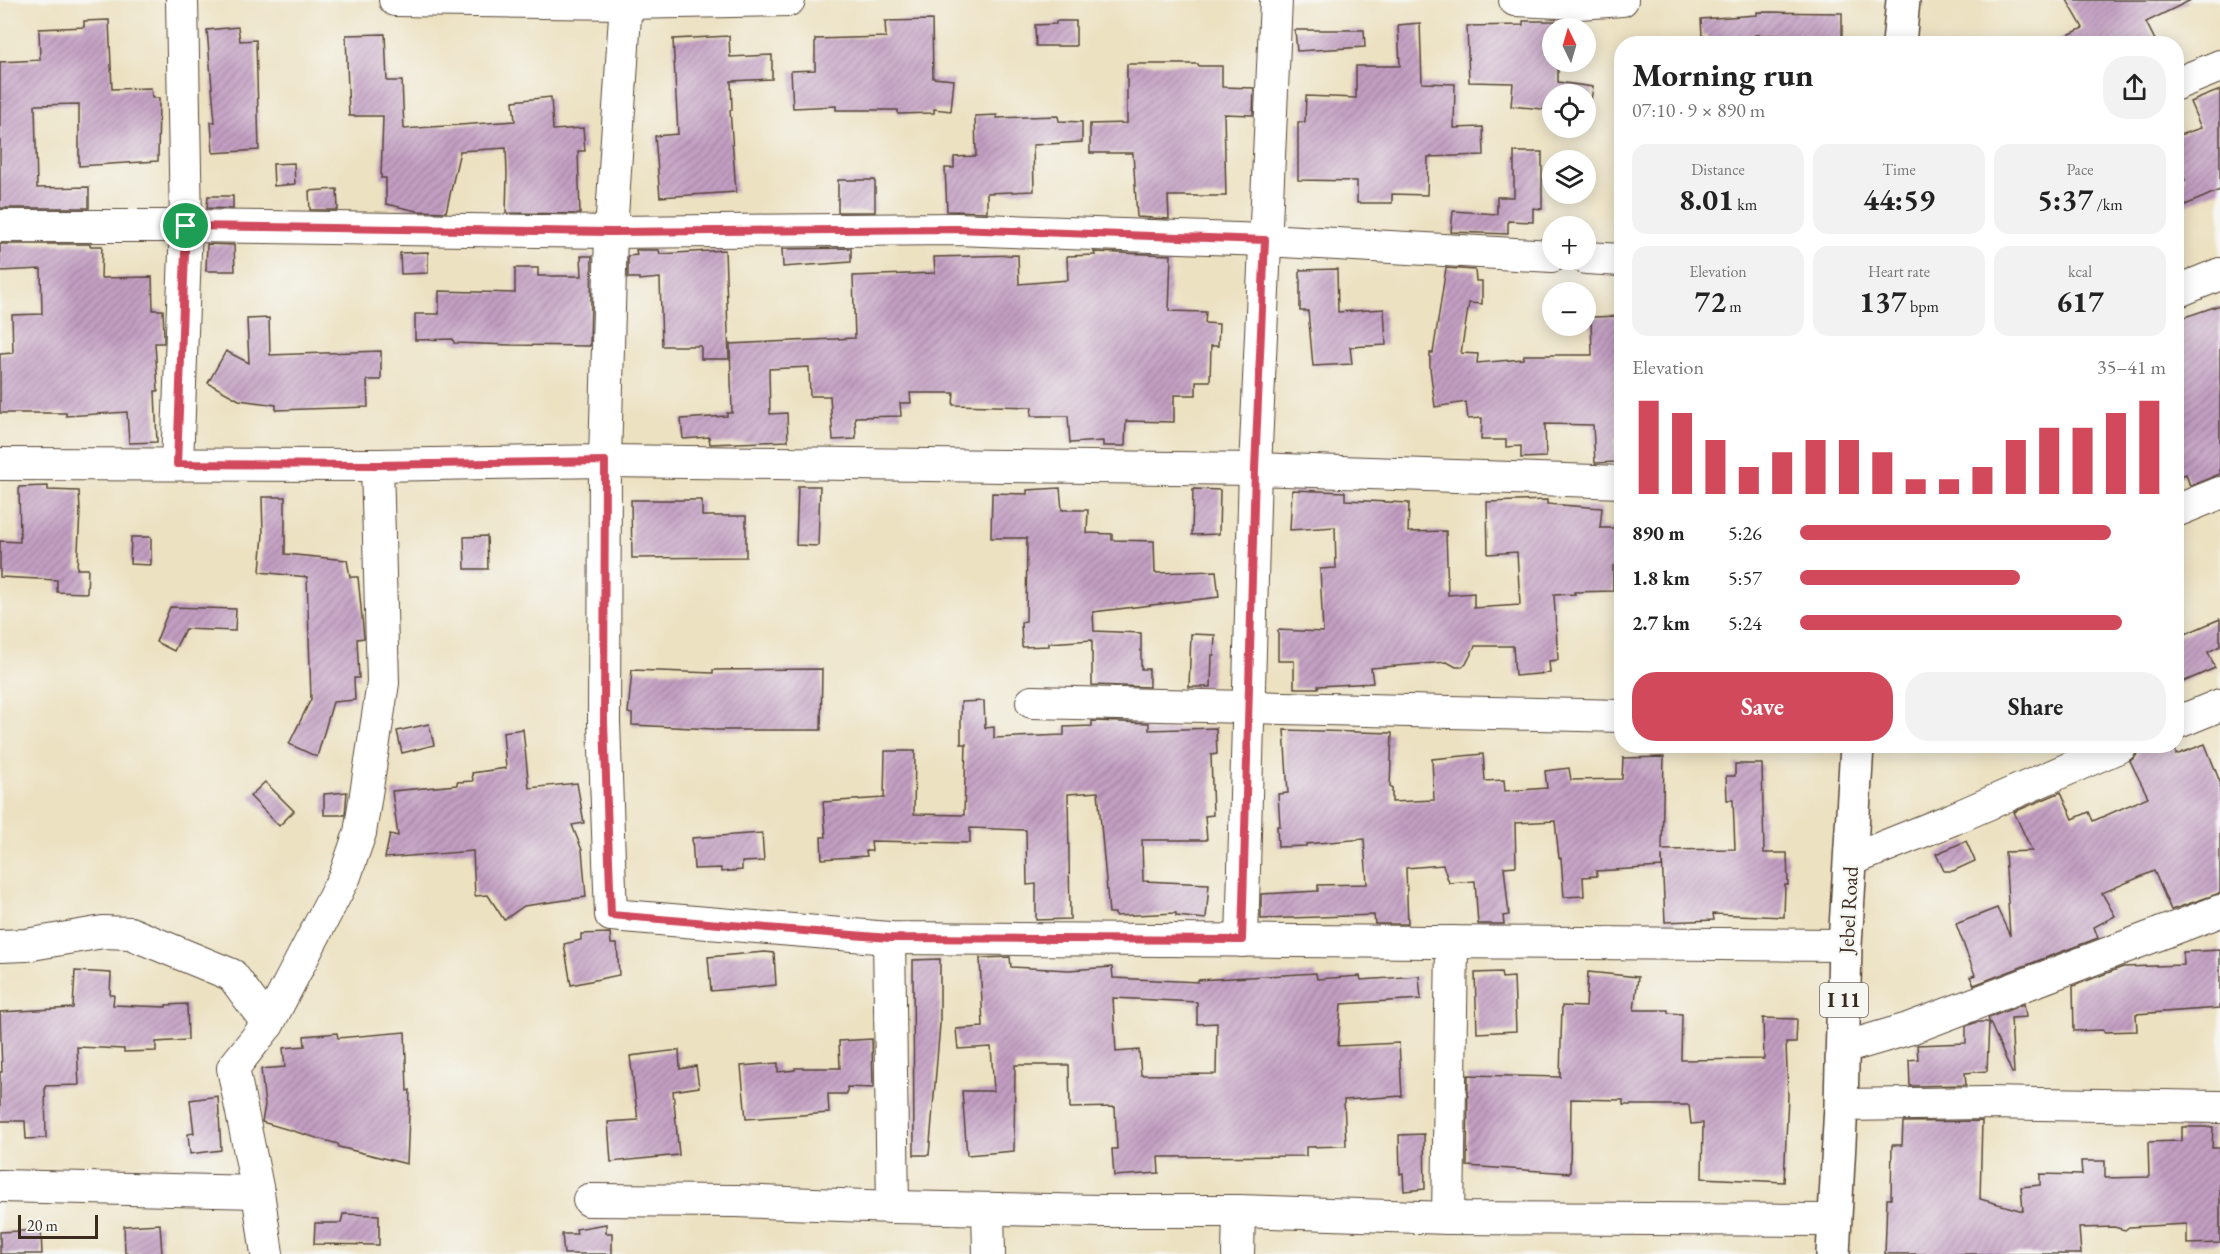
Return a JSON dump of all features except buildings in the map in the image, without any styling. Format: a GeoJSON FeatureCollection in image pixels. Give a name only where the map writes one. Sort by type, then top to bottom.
{"type":"FeatureCollection","features":[{"type":"Feature","properties":{"kind":"main road"},"geometry":{"type":"LineString","coordinates":[[1900,36],[1903,0]]}},
{"type":"Feature","properties":{"kind":"main road","name":"Jebel Road"},"geometry":{"type":"LineString","coordinates":[[1833,1254],[1841,1105],[1845,945],[1857,753]]}},
{"type":"Feature","properties":{"kind":"street"},"geometry":{"type":"LineString","coordinates":[[177,464],[186,226],[182,0]]}},
{"type":"Feature","properties":{"kind":"street"},"geometry":{"type":"LineString","coordinates":[[395,0],[626,2],[789,0]]}},
{"type":"Feature","properties":{"kind":"street"},"geometry":{"type":"LineString","coordinates":[[1242,940],[1255,469],[1276,0]]}},
{"type":"Feature","properties":{"kind":"street"},"geometry":{"type":"LineString","coordinates":[[1515,0],[1579,3],[1622,0]]}},
{"type":"Feature","properties":{"kind":"street"},"geometry":{"type":"LineString","coordinates":[[626,2],[611,232],[605,461],[604,722],[611,915],[889,938],[1845,945]]}},
{"type":"Feature","properties":{"kind":"street"},"geometry":{"type":"LineString","coordinates":[[2184,81],[2220,66]]}},
{"type":"Feature","properties":{"kind":"street"},"geometry":{"type":"LineString","coordinates":[[0,226],[186,226],[611,232],[956,229],[1265,240],[1542,255]]}},
{"type":"Feature","properties":{"kind":"street"},"geometry":{"type":"LineString","coordinates":[[1596,259],[1614,260]]}},
{"type":"Feature","properties":{"kind":"street"},"geometry":{"type":"LineString","coordinates":[[2184,289],[2220,274]]}},
{"type":"Feature","properties":{"kind":"street"},"geometry":{"type":"LineString","coordinates":[[0,464],[377,465],[605,461],[1255,469],[1614,482]]}},
{"type":"Feature","properties":{"kind":"street"},"geometry":{"type":"LineString","coordinates":[[267,1254],[258,1192],[233,1068],[268,1024],[345,876],[360,833],[383,683],[377,465]]}},
{"type":"Feature","properties":{"kind":"street"},"geometry":{"type":"LineString","coordinates":[[2184,508],[2220,493]]}},
{"type":"Feature","properties":{"kind":"street"},"geometry":{"type":"LineString","coordinates":[[1032,702],[1614,716]]}},
{"type":"Feature","properties":{"kind":"street"},"geometry":{"type":"LineString","coordinates":[[2184,720],[2220,705]]}},
{"type":"Feature","properties":{"kind":"street"},"geometry":{"type":"LineString","coordinates":[[1851,860],[1953,819],[2105,753]]}},
{"type":"Feature","properties":{"kind":"street"},"geometry":{"type":"LineString","coordinates":[[1843,1048],[1908,1029],[2220,911]]}},
{"type":"Feature","properties":{"kind":"street"},"geometry":{"type":"LineString","coordinates":[[0,946],[26,945],[103,932],[130,933],[232,975],[268,1024]]}},
{"type":"Feature","properties":{"kind":"street"},"geometry":{"type":"LineString","coordinates":[[889,938],[893,1207]]}},
{"type":"Feature","properties":{"kind":"street"},"geometry":{"type":"LineString","coordinates":[[1448,1218],[1452,942]]}},
{"type":"Feature","properties":{"kind":"street"},"geometry":{"type":"LineString","coordinates":[[1841,1105],[1986,1102],[2220,1107]]}},
{"type":"Feature","properties":{"kind":"street"},"geometry":{"type":"LineString","coordinates":[[0,1186],[258,1192]]}},
{"type":"Feature","properties":{"kind":"street"},"geometry":{"type":"LineString","coordinates":[[589,1200],[736,1201],[988,1209],[1239,1210],[1448,1218],[1835,1220]]}},
{"type":"Feature","properties":{"kind":"street"},"geometry":{"type":"LineString","coordinates":[[988,1209],[989,1254]]}},
{"type":"Feature","properties":{"kind":"street"},"geometry":{"type":"LineString","coordinates":[[1238,1254],[1239,1210]]}},
{"type":"Feature","properties":{"kind":"route"},"geometry":{"type":"LineString","coordinates":[[186,226],[611,232],[956,229],[1265,240],[1255,469],[1242,940],[889,938],[611,915],[604,722],[605,461],[377,465],[177,464],[186,226]]}}]}
